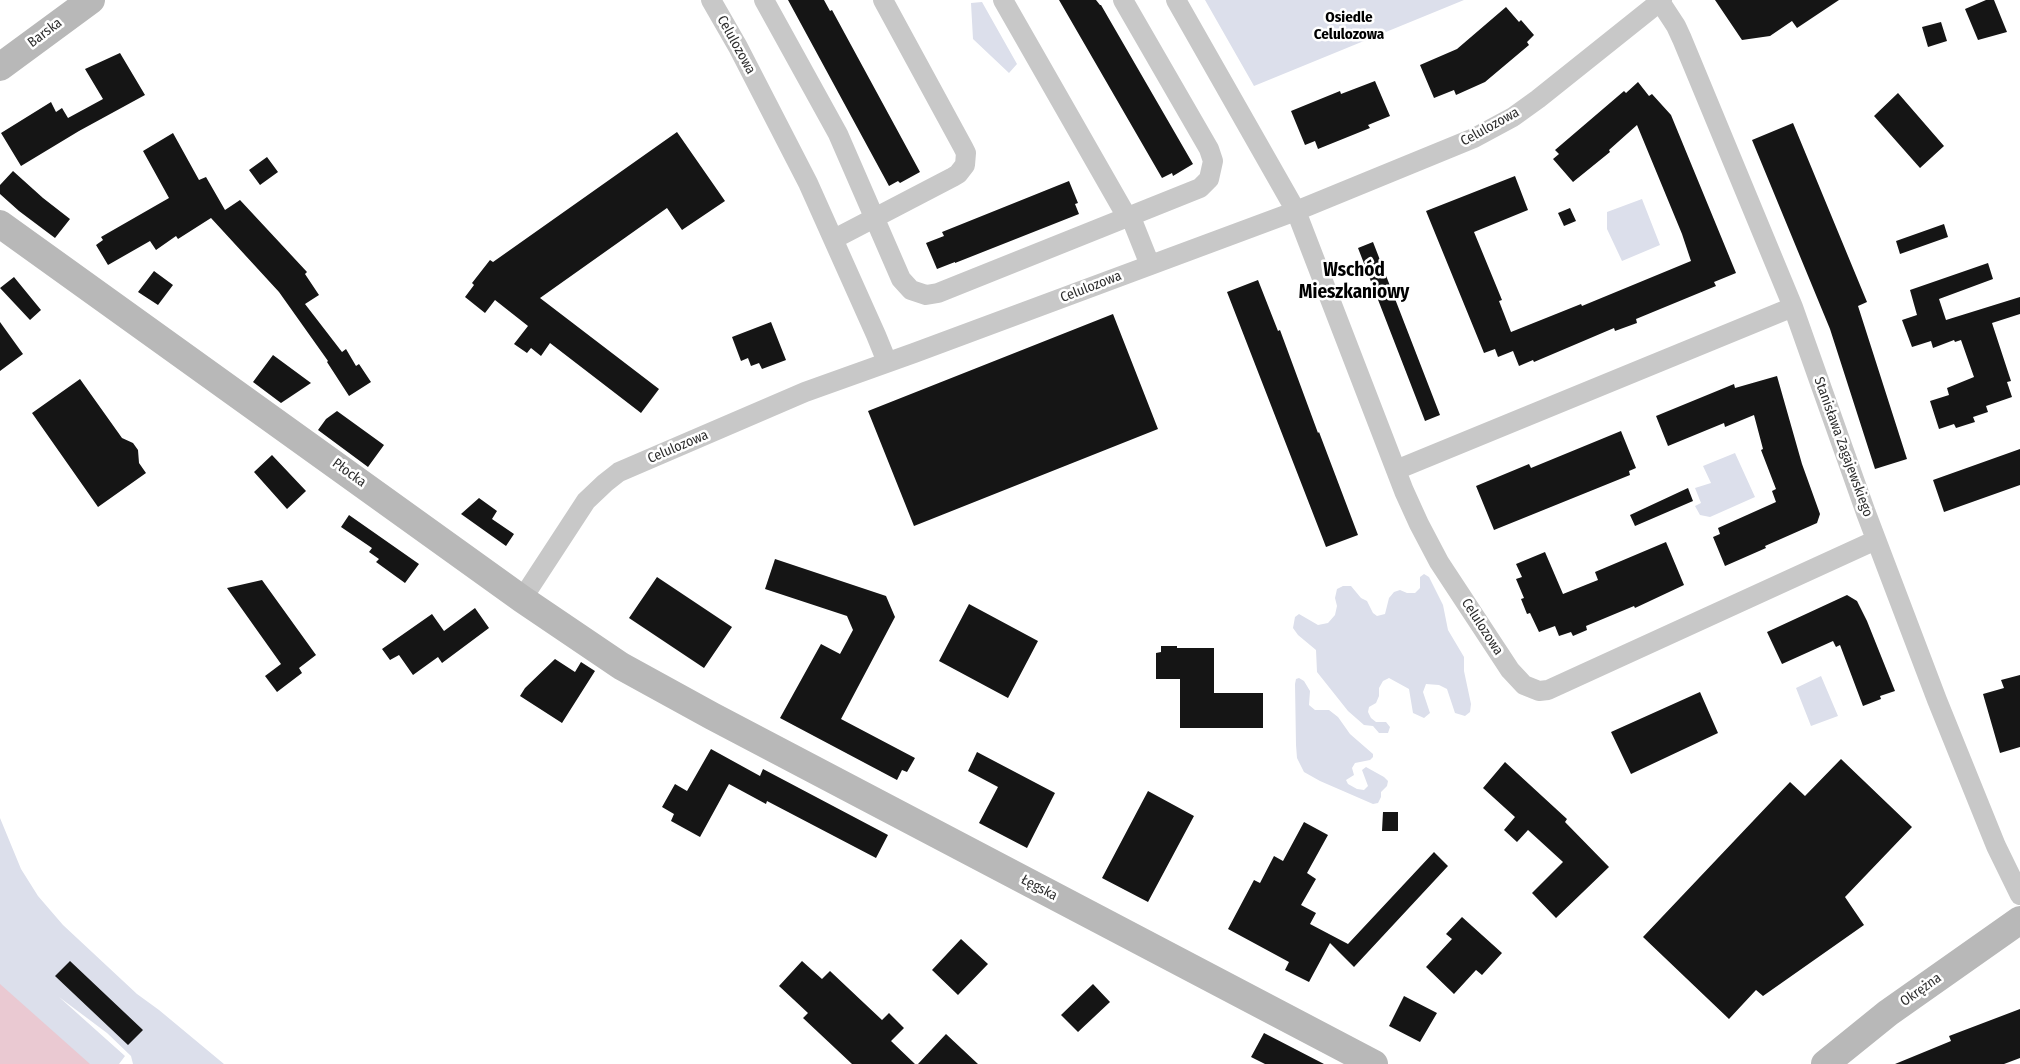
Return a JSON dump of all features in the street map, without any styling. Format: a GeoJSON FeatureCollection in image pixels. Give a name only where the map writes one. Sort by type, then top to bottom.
{"type":"FeatureCollection","features":[{"type":"Feature","properties":{"kind":"street","name":"Barska"},"geometry":{"type":"LineString","coordinates":[[0,67],[90,0]]}},
{"type":"Feature","properties":{"kind":"street","name":"Celulozowa"},"geometry":{"type":"LineString","coordinates":[[711,0],[808,183],[887,362]]}},
{"type":"Feature","properties":{"kind":"street"},"geometry":{"type":"LineString","coordinates":[[764,0],[838,134],[904,284],[911,290],[926,295],[938,293],[1200,188],[1211,174],[1213,161],[1210,149],[1123,0]]}},
{"type":"Feature","properties":{"kind":"street"},"geometry":{"type":"LineString","coordinates":[[834,239],[958,174],[966,160],[963,147],[883,0]]}},
{"type":"Feature","properties":{"kind":"street"},"geometry":{"type":"LineString","coordinates":[[1003,0],[1129,216],[1150,265]]}},
{"type":"Feature","properties":{"kind":"street"},"geometry":{"type":"LineString","coordinates":[[1176,0],[1296,211]]}},
{"type":"Feature","properties":{"kind":"street","name":"Celulozowa"},"geometry":{"type":"LineString","coordinates":[[522,599],[586,502],[619,472],[805,392],[1296,211],[1453,147],[1498,126],[1538,99],[1660,0]]}},
{"type":"Feature","properties":{"kind":"street","name":"Stanisława Zagajewskiego"},"geometry":{"type":"LineString","coordinates":[[1660,0],[1682,39],[1793,307],[1876,540],[1989,829],[2020,895]]}},
{"type":"Feature","properties":{"kind":"street","name":"Celulozowa"},"geometry":{"type":"LineString","coordinates":[[1296,211],[1396,470],[1419,524],[1440,562],[1519,681],[1529,688],[1538,691],[1548,690],[1876,540]]}},
{"type":"Feature","properties":{"kind":"street","name":"Płocka"},"geometry":{"type":"LineString","coordinates":[[0,224],[522,599],[621,666],[704,712]]}},
{"type":"Feature","properties":{"kind":"street"},"geometry":{"type":"LineString","coordinates":[[1396,470],[1793,307]]}},
{"type":"Feature","properties":{"kind":"street","name":"Łęgska"},"geometry":{"type":"LineString","coordinates":[[704,712],[1374,1064]]}},
{"type":"Feature","properties":{"kind":"street","name":"Okrężna"},"geometry":{"type":"LineString","coordinates":[[1825,1064],[1888,1013],[2020,920]]}},
{"type":"Feature","properties":{"kind":"shaded area"},"geometry":{"type":"Polygon","coordinates":[[[1205,0],[1464,0],[1254,86],[1205,0]]]}},
{"type":"Feature","properties":{"kind":"shaded area"},"geometry":{"type":"Polygon","coordinates":[[[982,2],[1017,64],[1009,73],[973,39],[971,3],[982,2]]]}},
{"type":"Feature","properties":{"kind":"shaded area"},"geometry":{"type":"Polygon","coordinates":[[[1642,199],[1660,245],[1622,261],[1607,229],[1607,212],[1642,199]]]}},
{"type":"Feature","properties":{"kind":"shaded area"},"geometry":{"type":"Polygon","coordinates":[[[1735,453],[1755,497],[1710,517],[1700,515],[1695,506],[1701,503],[1695,488],[1711,483],[1703,466],[1735,453]]]}},
{"type":"Feature","properties":{"kind":"shaded area"},"geometry":{"type":"Polygon","coordinates":[[[1424,574],[1429,577],[1443,605],[1448,630],[1464,657],[1464,671],[1471,704],[1470,712],[1465,716],[1455,713],[1447,689],[1439,685],[1426,684],[1423,692],[1430,713],[1424,718],[1413,713],[1409,689],[1389,678],[1383,681],[1379,688],[1379,696],[1376,703],[1369,707],[1368,712],[1376,722],[1386,722],[1390,727],[1388,733],[1379,733],[1373,726],[1364,725],[1348,711],[1317,672],[1316,650],[1298,635],[1293,628],[1295,617],[1299,614],[1318,625],[1328,623],[1335,615],[1337,589],[1343,586],[1351,586],[1361,598],[1367,601],[1373,613],[1377,616],[1385,614],[1389,598],[1394,592],[1400,590],[1407,593],[1415,593],[1420,588],[1420,577],[1424,574]]]}},
{"type":"Feature","properties":{"kind":"shaded area"},"geometry":{"type":"Polygon","coordinates":[[[1821,676],[1838,716],[1811,726],[1796,688],[1821,676]]]}},
{"type":"Feature","properties":{"kind":"shaded area"},"geometry":{"type":"Polygon","coordinates":[[[1299,678],[1304,681],[1310,691],[1309,705],[1315,710],[1329,710],[1338,717],[1350,734],[1373,754],[1370,760],[1355,763],[1352,768],[1354,775],[1346,780],[1348,784],[1357,789],[1364,790],[1368,786],[1362,770],[1366,767],[1384,777],[1388,781],[1387,786],[1381,792],[1378,803],[1373,804],[1304,772],[1297,758],[1296,745],[1295,684],[1296,679],[1299,678]]]}},
{"type":"Feature","properties":{"kind":"shaded area"},"geometry":{"type":"Polygon","coordinates":[[[0,818],[21,869],[38,896],[63,925],[137,994],[224,1064],[133,1064],[131,1056],[107,1033],[59,997],[125,1056],[119,1064],[0,1064],[0,818]]]}},
{"type":"Feature","properties":{"kind":"shaded area"},"geometry":{"type":"Polygon","coordinates":[[[0,984],[90,1064],[0,1064],[0,984]]]}},
{"type":"Feature","properties":{"kind":"building"},"geometry":{"type":"Polygon","coordinates":[[[788,0],[824,0],[830,11],[832,10],[920,172],[900,183],[898,181],[889,186],[788,0]]]}},
{"type":"Feature","properties":{"kind":"building"},"geometry":{"type":"Polygon","coordinates":[[[1059,0],[1096,0],[1101,5],[1193,164],[1173,176],[1172,173],[1162,178],[1059,0]]]}},
{"type":"Feature","properties":{"kind":"building"},"geometry":{"type":"Polygon","coordinates":[[[1715,0],[1839,0],[1797,28],[1792,21],[1770,36],[1742,40],[1715,0]]]}},
{"type":"Feature","properties":{"kind":"building"},"geometry":{"type":"Polygon","coordinates":[[[1986,0],[1994,0],[2007,32],[1978,40],[1965,9],[1986,0]]]}},
{"type":"Feature","properties":{"kind":"building"},"geometry":{"type":"Polygon","coordinates":[[[1506,7],[1534,35],[1527,42],[1529,45],[1485,82],[1456,95],[1454,90],[1434,98],[1420,65],[1457,49],[1506,7]]]}},
{"type":"Feature","properties":{"kind":"building"},"geometry":{"type":"Polygon","coordinates":[[[1941,22],[1947,41],[1928,47],[1922,27],[1941,22]]]}},
{"type":"Feature","properties":{"kind":"building"},"geometry":{"type":"Polygon","coordinates":[[[120,53],[145,95],[79,131],[21,166],[1,133],[51,102],[56,112],[62,108],[68,118],[103,99],[85,69],[120,53]]]}},
{"type":"Feature","properties":{"kind":"building"},"geometry":{"type":"Polygon","coordinates":[[[1375,81],[1390,116],[1368,125],[1370,128],[1318,149],[1315,141],[1305,145],[1291,111],[1340,91],[1341,94],[1375,81]]]}},
{"type":"Feature","properties":{"kind":"building"},"geometry":{"type":"Polygon","coordinates":[[[1638,82],[1649,96],[1652,94],[1671,115],[1736,273],[1714,282],[1716,286],[1636,319],[1637,323],[1615,331],[1614,328],[1534,362],[1533,360],[1519,366],[1513,351],[1498,357],[1495,349],[1484,353],[1426,211],[1515,176],[1528,210],[1474,232],[1502,300],[1499,301],[1511,332],[1581,304],[1582,306],[1691,261],[1682,234],[1637,125],[1609,150],[1610,152],[1573,182],[1553,159],[1559,154],[1555,150],[1624,91],[1626,93],[1638,82]]]}},
{"type":"Feature","properties":{"kind":"building"},"geometry":{"type":"Polygon","coordinates":[[[1898,93],[1944,146],[1920,168],[1874,116],[1898,93]]]}},
{"type":"Feature","properties":{"kind":"building"},"geometry":{"type":"Polygon","coordinates":[[[1793,123],[1867,302],[1858,306],[1907,459],[1875,469],[1830,329],[1752,140],[1793,123]]]}},
{"type":"Feature","properties":{"kind":"building"},"geometry":{"type":"Polygon","coordinates":[[[677,132],[725,201],[682,230],[667,208],[540,298],[659,389],[641,413],[550,343],[541,356],[531,348],[527,353],[514,344],[528,326],[495,300],[485,313],[465,297],[474,285],[472,283],[490,260],[493,262],[677,132]]]}},
{"type":"Feature","properties":{"kind":"building"},"geometry":{"type":"Polygon","coordinates":[[[173,133],[199,180],[206,177],[225,210],[240,200],[307,272],[305,274],[319,295],[305,304],[342,352],[346,349],[356,366],[359,364],[371,382],[349,396],[328,361],[279,292],[211,218],[178,239],[176,236],[156,250],[150,241],[108,265],[96,245],[103,240],[101,237],[169,198],[143,151],[173,133]]]}},
{"type":"Feature","properties":{"kind":"building"},"geometry":{"type":"Polygon","coordinates":[[[267,157],[278,172],[260,185],[249,170],[267,157]]]}},
{"type":"Feature","properties":{"kind":"building"},"geometry":{"type":"Polygon","coordinates":[[[13,171],[70,219],[55,238],[0,194],[0,185],[13,171]]]}},
{"type":"Feature","properties":{"kind":"building"},"geometry":{"type":"Polygon","coordinates":[[[1069,181],[1078,203],[1075,204],[1079,214],[937,269],[926,243],[944,236],[942,232],[1069,181]]]}},
{"type":"Feature","properties":{"kind":"building"},"geometry":{"type":"Polygon","coordinates":[[[1570,208],[1576,221],[1564,226],[1558,213],[1570,208]]]}},
{"type":"Feature","properties":{"kind":"building"},"geometry":{"type":"Polygon","coordinates":[[[1944,224],[1948,237],[1900,254],[1896,241],[1944,224]]]}},
{"type":"Feature","properties":{"kind":"building"},"geometry":{"type":"Polygon","coordinates":[[[1373,242],[1440,415],[1425,421],[1358,248],[1373,242]]]}},
{"type":"Feature","properties":{"kind":"building"},"geometry":{"type":"Polygon","coordinates":[[[1988,263],[1993,279],[1939,299],[1946,320],[2020,297],[2020,314],[1992,323],[2011,381],[2007,382],[2012,397],[1986,406],[1988,412],[1973,417],[1975,422],[1956,428],[1954,424],[1939,429],[1930,401],[1949,395],[1947,388],[1974,377],[1961,340],[1955,342],[1954,340],[1933,348],[1931,341],[1912,347],[1902,320],[1917,315],[1910,290],[1988,263]]]}},
{"type":"Feature","properties":{"kind":"building"},"geometry":{"type":"Polygon","coordinates":[[[154,271],[173,285],[158,305],[138,292],[154,271]]]}},
{"type":"Feature","properties":{"kind":"building"},"geometry":{"type":"Polygon","coordinates":[[[14,277],[41,310],[30,320],[0,288],[14,277]]]}},
{"type":"Feature","properties":{"kind":"building"},"geometry":{"type":"Polygon","coordinates":[[[1258,280],[1278,331],[1280,330],[1358,535],[1326,547],[1227,292],[1258,280]]]}},
{"type":"Feature","properties":{"kind":"building"},"geometry":{"type":"Polygon","coordinates":[[[1113,314],[1158,429],[914,526],[868,411],[1113,314]]]}},
{"type":"Feature","properties":{"kind":"building"},"geometry":{"type":"Polygon","coordinates":[[[0,322],[23,354],[0,371],[0,322]]]}},
{"type":"Feature","properties":{"kind":"building"},"geometry":{"type":"Polygon","coordinates":[[[771,322],[786,360],[762,369],[759,363],[751,366],[748,358],[741,361],[732,337],[771,322]]]}},
{"type":"Feature","properties":{"kind":"building"},"geometry":{"type":"Polygon","coordinates":[[[273,355],[311,383],[281,403],[253,382],[273,355]]]}},
{"type":"Feature","properties":{"kind":"building"},"geometry":{"type":"Polygon","coordinates":[[[1777,376],[1802,464],[1820,514],[1817,523],[1725,566],[1713,537],[1720,534],[1718,528],[1776,502],[1772,491],[1776,489],[1761,450],[1763,449],[1754,415],[1725,427],[1724,423],[1668,446],[1656,416],[1734,384],[1735,388],[1777,376]]]}},
{"type":"Feature","properties":{"kind":"building"},"geometry":{"type":"Polygon","coordinates":[[[80,379],[122,438],[133,443],[138,450],[139,463],[146,473],[98,507],[32,413],[80,379]]]}},
{"type":"Feature","properties":{"kind":"building"},"geometry":{"type":"Polygon","coordinates":[[[337,411],[384,445],[368,467],[318,430],[326,419],[337,411]]]}},
{"type":"Feature","properties":{"kind":"building"},"geometry":{"type":"Polygon","coordinates":[[[1621,431],[1636,468],[1629,471],[1630,475],[1494,530],[1476,486],[1529,464],[1531,468],[1621,431]]]}},
{"type":"Feature","properties":{"kind":"building"},"geometry":{"type":"Polygon","coordinates":[[[2020,449],[2020,485],[1944,512],[1933,480],[2020,449]]]}},
{"type":"Feature","properties":{"kind":"building"},"geometry":{"type":"Polygon","coordinates":[[[272,455],[306,491],[287,509],[254,472],[272,455]]]}},
{"type":"Feature","properties":{"kind":"building"},"geometry":{"type":"Polygon","coordinates":[[[1688,488],[1693,501],[1635,526],[1630,515],[1688,488]]]}},
{"type":"Feature","properties":{"kind":"building"},"geometry":{"type":"Polygon","coordinates":[[[479,498],[497,511],[492,519],[514,534],[506,546],[461,514],[479,498]]]}},
{"type":"Feature","properties":{"kind":"building"},"geometry":{"type":"Polygon","coordinates":[[[349,515],[419,564],[405,583],[376,562],[379,559],[369,552],[372,548],[341,527],[349,515]]]}},
{"type":"Feature","properties":{"kind":"building"},"geometry":{"type":"Polygon","coordinates":[[[1666,542],[1684,585],[1635,608],[1634,606],[1586,626],[1587,630],[1573,636],[1571,632],[1559,636],[1555,626],[1539,632],[1530,613],[1527,614],[1521,599],[1524,598],[1516,579],[1522,577],[1516,564],[1545,552],[1563,594],[1598,580],[1595,572],[1666,542]]]}},
{"type":"Feature","properties":{"kind":"building"},"geometry":{"type":"Polygon","coordinates":[[[775,559],[886,596],[895,617],[841,719],[915,758],[907,772],[902,770],[897,780],[780,718],[821,644],[840,654],[853,630],[847,616],[765,589],[775,559]]]}},
{"type":"Feature","properties":{"kind":"building"},"geometry":{"type":"Polygon","coordinates":[[[657,577],[732,627],[704,668],[629,618],[657,577]]]}},
{"type":"Feature","properties":{"kind":"building"},"geometry":{"type":"Polygon","coordinates":[[[262,580],[316,655],[299,668],[302,673],[277,692],[265,676],[281,664],[227,588],[262,580]]]}},
{"type":"Feature","properties":{"kind":"building"},"geometry":{"type":"Polygon","coordinates":[[[1847,595],[1857,601],[1867,621],[1895,691],[1880,696],[1881,699],[1863,706],[1840,645],[1836,647],[1833,641],[1782,664],[1767,632],[1847,595]]]}},
{"type":"Feature","properties":{"kind":"building"},"geometry":{"type":"Polygon","coordinates":[[[969,604],[1038,641],[1008,698],[939,661],[969,604]]]}},
{"type":"Feature","properties":{"kind":"building"},"geometry":{"type":"Polygon","coordinates":[[[475,608],[489,628],[442,663],[438,657],[413,675],[399,655],[390,660],[382,649],[432,614],[444,631],[475,608]]]}},
{"type":"Feature","properties":{"kind":"building"},"geometry":{"type":"Polygon","coordinates":[[[1161,646],[1214,648],[1214,693],[1263,693],[1263,728],[1180,728],[1180,679],[1156,679],[1156,653],[1161,652],[1161,646]]]}},
{"type":"Feature","properties":{"kind":"building"},"geometry":{"type":"Polygon","coordinates":[[[555,659],[575,672],[581,662],[595,671],[562,723],[520,696],[525,688],[555,659]]]}},
{"type":"Feature","properties":{"kind":"building"},"geometry":{"type":"Polygon","coordinates":[[[2020,675],[2020,747],[2000,753],[1983,694],[2004,688],[2001,680],[2020,675]]]}},
{"type":"Feature","properties":{"kind":"building"},"geometry":{"type":"Polygon","coordinates":[[[1700,692],[1718,733],[1631,774],[1611,732],[1700,692]]]}},
{"type":"Feature","properties":{"kind":"building"},"geometry":{"type":"Polygon","coordinates":[[[711,749],[760,776],[763,769],[888,835],[876,858],[767,801],[766,804],[729,784],[700,837],[671,821],[674,814],[662,807],[675,784],[687,791],[711,749]]]}},
{"type":"Feature","properties":{"kind":"building"},"geometry":{"type":"Polygon","coordinates":[[[977,752],[1055,793],[1027,848],[979,823],[998,787],[968,771],[977,752]]]}},
{"type":"Feature","properties":{"kind":"building"},"geometry":{"type":"Polygon","coordinates":[[[1841,759],[1912,827],[1845,897],[1864,925],[1763,996],[1756,990],[1729,1019],[1643,937],[1790,782],[1805,796],[1841,759]]]}},
{"type":"Feature","properties":{"kind":"building"},"geometry":{"type":"Polygon","coordinates":[[[1505,762],[1567,819],[1565,822],[1609,867],[1556,918],[1532,893],[1563,862],[1528,830],[1517,842],[1504,830],[1515,817],[1483,788],[1505,762]]]}},
{"type":"Feature","properties":{"kind":"building"},"geometry":{"type":"Polygon","coordinates":[[[1148,791],[1194,816],[1148,902],[1102,878],[1148,791]]]}},
{"type":"Feature","properties":{"kind":"building"},"geometry":{"type":"Polygon","coordinates":[[[1383,812],[1398,812],[1398,831],[1382,831],[1383,812]]]}},
{"type":"Feature","properties":{"kind":"building"},"geometry":{"type":"Polygon","coordinates":[[[1304,822],[1328,835],[1307,873],[1316,879],[1301,905],[1316,913],[1310,924],[1348,944],[1434,852],[1448,866],[1354,967],[1330,943],[1309,982],[1285,970],[1289,962],[1228,929],[1254,880],[1260,883],[1274,856],[1283,861],[1304,822]]]}},
{"type":"Feature","properties":{"kind":"building"},"geometry":{"type":"Polygon","coordinates":[[[1462,917],[1502,953],[1482,975],[1476,970],[1454,994],[1426,967],[1452,939],[1446,934],[1462,917]]]}},
{"type":"Feature","properties":{"kind":"building"},"geometry":{"type":"Polygon","coordinates":[[[961,939],[988,964],[958,995],[932,970],[961,939]]]}},
{"type":"Feature","properties":{"kind":"building"},"geometry":{"type":"Polygon","coordinates":[[[70,961],[143,1030],[128,1045],[55,976],[70,961]]]}},
{"type":"Feature","properties":{"kind":"building"},"geometry":{"type":"Polygon","coordinates":[[[802,961],[822,979],[830,971],[882,1020],[889,1013],[904,1028],[891,1041],[915,1064],[852,1064],[803,1018],[808,1013],[779,986],[802,961]]]}},
{"type":"Feature","properties":{"kind":"building"},"geometry":{"type":"Polygon","coordinates":[[[1093,984],[1110,1002],[1078,1032],[1061,1015],[1093,984]]]}},
{"type":"Feature","properties":{"kind":"building"},"geometry":{"type":"Polygon","coordinates":[[[1404,996],[1437,1013],[1420,1042],[1389,1026],[1404,996]]]}},
{"type":"Feature","properties":{"kind":"building"},"geometry":{"type":"Polygon","coordinates":[[[2020,1009],[2020,1058],[2004,1064],[1895,1064],[1951,1041],[1949,1036],[2020,1009]]]}},
{"type":"Feature","properties":{"kind":"building"},"geometry":{"type":"Polygon","coordinates":[[[1264,1033],[1324,1064],[1265,1064],[1251,1057],[1264,1033]]]}},
{"type":"Feature","properties":{"kind":"building"},"geometry":{"type":"Polygon","coordinates":[[[946,1034],[978,1064],[918,1064],[946,1034]]]}},
{"type":"Feature","properties":{"kind":"district","name":"Osiedle Celulozowa"},"geometry":{"type":"Point","coordinates":[1349,26]}},
{"type":"Feature","properties":{"kind":"district","name":"Wschód Mieszkaniowy"},"geometry":{"type":"Point","coordinates":[1354,282]}}]}
